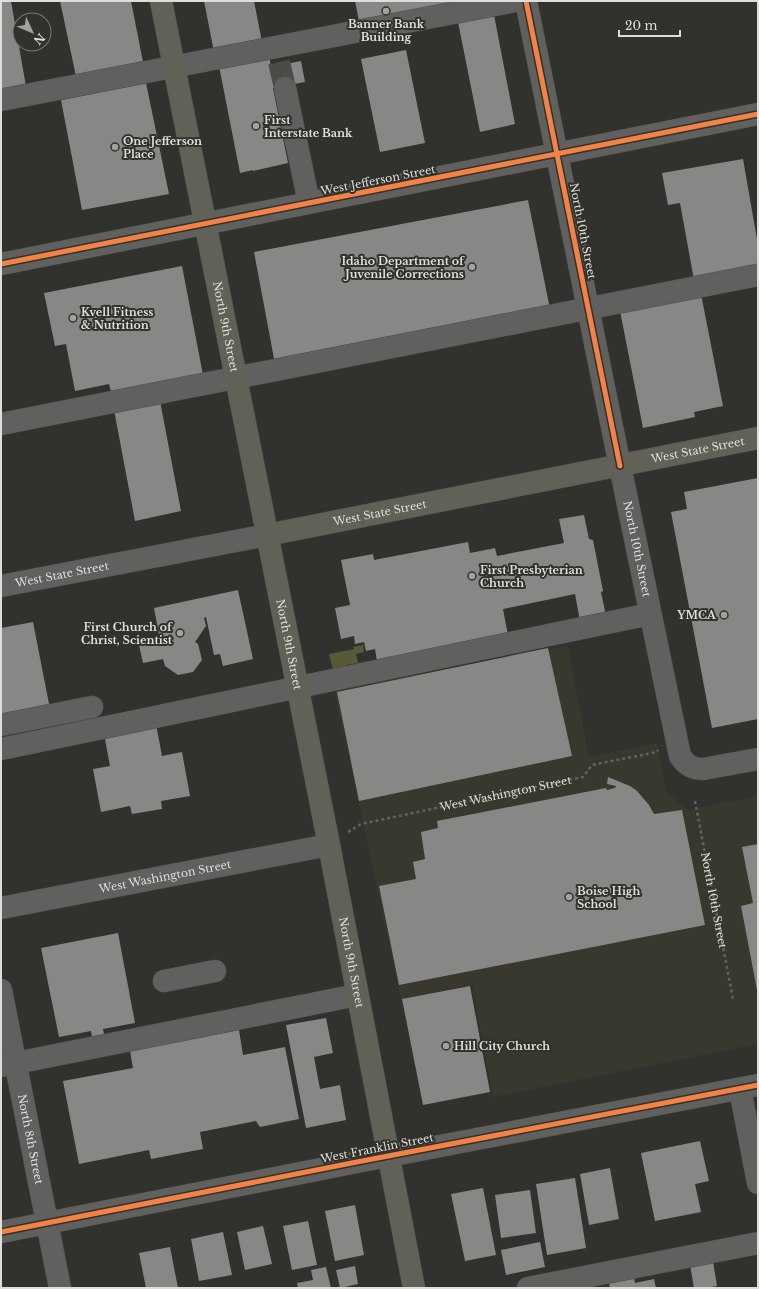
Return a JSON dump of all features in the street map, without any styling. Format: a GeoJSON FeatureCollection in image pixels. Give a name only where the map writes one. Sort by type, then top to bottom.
{"type":"FeatureCollection","features":[{"type":"Feature","properties":{"kind":"main road","name":"North 9th Street"},"geometry":{"type":"LineString","coordinates":[[161,1],[298,687],[414,1288]]}},
{"type":"Feature","properties":{"kind":"main road","name":"West State Street"},"geometry":{"type":"LineString","coordinates":[[267,534],[758,438]]}},
{"type":"Feature","properties":{"kind":"street"},"geometry":{"type":"LineString","coordinates":[[1,100],[175,67],[277,54],[515,1]]}},
{"type":"Feature","properties":{"kind":"street","name":"North 10th Street"},"geometry":{"type":"LineString","coordinates":[[526,1],[678,750],[680,756],[688,765],[695,769],[703,769],[758,759]]}},
{"type":"Feature","properties":{"kind":"street"},"geometry":{"type":"LineString","coordinates":[[285,88],[309,203]]}},
{"type":"Feature","properties":{"kind":"street","name":"West Jefferson Street"},"geometry":{"type":"LineString","coordinates":[[1,264],[758,114]]}},
{"type":"Feature","properties":{"kind":"street"},"geometry":{"type":"LineString","coordinates":[[1,424],[758,275]]}},
{"type":"Feature","properties":{"kind":"street","name":"West State Street"},"geometry":{"type":"LineString","coordinates":[[1,586],[267,534]]}},
{"type":"Feature","properties":{"kind":"street"},"geometry":{"type":"LineString","coordinates":[[1,749],[650,614]]}},
{"type":"Feature","properties":{"kind":"street"},"geometry":{"type":"LineString","coordinates":[[1,726],[92,707]]}},
{"type":"Feature","properties":{"kind":"street","name":"West Washington Street"},"geometry":{"type":"LineString","coordinates":[[1,908],[329,845]]}},
{"type":"Feature","properties":{"kind":"street"},"geometry":{"type":"LineString","coordinates":[[164,981],[215,971]]}},
{"type":"Feature","properties":{"kind":"street","name":"North 8th Street"},"geometry":{"type":"LineString","coordinates":[[1,990],[8,1065],[47,1224],[60,1288]]}},
{"type":"Feature","properties":{"kind":"street"},"geometry":{"type":"LineString","coordinates":[[8,1065],[357,995]]}},
{"type":"Feature","properties":{"kind":"street"},"geometry":{"type":"LineString","coordinates":[[749,1087],[758,1183]]}},
{"type":"Feature","properties":{"kind":"street","name":"West Franklin Street"},"geometry":{"type":"LineString","coordinates":[[1,1232],[749,1087]]}},
{"type":"Feature","properties":{"kind":"street"},"geometry":{"type":"LineString","coordinates":[[528,1288],[758,1243]]}},
{"type":"Feature","properties":{"kind":"shaded area","name":"Boise High School"},"geometry":{"type":"Polygon","coordinates":[[[568,646],[589,757],[657,743],[666,792],[688,810],[758,796],[758,1044],[493,1097],[472,985],[401,999],[334,689],[568,646]]]}},
{"type":"Feature","properties":{"kind":"green space"},"geometry":{"type":"Polygon","coordinates":[[[363,645],[364,652],[356,654],[358,663],[346,665],[346,667],[333,670],[329,654],[354,649],[353,647],[363,645]]]}},
{"type":"Feature","properties":{"kind":"building"},"geometry":{"type":"Polygon","coordinates":[[[1,1],[11,1],[13,12],[12,52],[20,52],[27,92],[1,96],[1,1]]]}},
{"type":"Feature","properties":{"kind":"building"},"geometry":{"type":"Polygon","coordinates":[[[60,1],[131,1],[144,67],[77,81],[60,1]]]}},
{"type":"Feature","properties":{"kind":"building"},"geometry":{"type":"Polygon","coordinates":[[[204,1],[254,1],[262,42],[214,52],[204,1]]]}},
{"type":"Feature","properties":{"kind":"building","name":"Banner Bank Building"},"geometry":{"type":"Polygon","coordinates":[[[355,1],[467,1],[359,21],[355,1]]]}},
{"type":"Feature","properties":{"kind":"building"},"geometry":{"type":"Polygon","coordinates":[[[494,15],[515,124],[480,132],[458,22],[494,15]]]}},
{"type":"Feature","properties":{"kind":"building"},"geometry":{"type":"Polygon","coordinates":[[[406,50],[425,143],[380,152],[361,59],[406,50]]]}},
{"type":"Feature","properties":{"kind":"building","name":"First Interstate Bank"},"geometry":{"type":"Polygon","coordinates":[[[269,55],[271,67],[301,61],[305,82],[273,88],[288,163],[240,173],[219,66],[269,55]]]}},
{"type":"Feature","properties":{"kind":"building","name":"One Jefferson Place"},"geometry":{"type":"Polygon","coordinates":[[[146,83],[169,194],[82,210],[61,100],[146,83]]]}},
{"type":"Feature","properties":{"kind":"building"},"geometry":{"type":"Polygon","coordinates":[[[743,159],[758,245],[758,269],[694,280],[680,203],[668,205],[662,173],[743,159]]]}},
{"type":"Feature","properties":{"kind":"building"},"geometry":{"type":"Polygon","coordinates":[[[528,200],[550,309],[275,364],[254,252],[528,200]]]}},
{"type":"Feature","properties":{"kind":"building"},"geometry":{"type":"Polygon","coordinates":[[[182,266],[203,375],[111,392],[109,384],[75,391],[66,344],[55,346],[44,293],[182,266]]]}},
{"type":"Feature","properties":{"kind":"building"},"geometry":{"type":"Polygon","coordinates":[[[701,294],[723,406],[694,412],[695,417],[643,428],[620,311],[701,294]]]}},
{"type":"Feature","properties":{"kind":"building"},"geometry":{"type":"Polygon","coordinates":[[[160,401],[181,511],[135,521],[114,410],[160,401]]]}},
{"type":"Feature","properties":{"kind":"building","name":"YMCA"},"geometry":{"type":"Polygon","coordinates":[[[758,478],[758,719],[712,728],[671,512],[687,509],[684,492],[758,478]]]}},
{"type":"Feature","properties":{"kind":"building","name":"First Presbyterian Church"},"geometry":{"type":"Polygon","coordinates":[[[584,515],[589,539],[593,540],[603,591],[601,592],[606,616],[580,621],[575,594],[503,609],[508,635],[377,661],[375,649],[366,651],[364,642],[355,644],[354,636],[341,639],[335,608],[350,605],[341,560],[373,554],[374,560],[468,542],[470,553],[495,548],[497,556],[564,543],[559,519],[584,515]]]}},
{"type":"Feature","properties":{"kind":"building","name":"First Church of Christ, Scientist"},"geometry":{"type":"Polygon","coordinates":[[[238,590],[253,659],[223,666],[220,654],[214,655],[206,617],[204,618],[206,626],[195,642],[198,644],[202,660],[193,672],[178,675],[165,666],[163,659],[143,663],[139,645],[160,640],[154,608],[238,590]]]}},
{"type":"Feature","properties":{"kind":"building"},"geometry":{"type":"Polygon","coordinates":[[[33,622],[50,709],[1,718],[1,628],[33,622]]]}},
{"type":"Feature","properties":{"kind":"building"},"geometry":{"type":"Polygon","coordinates":[[[548,648],[572,756],[359,801],[337,692],[548,648]]]}},
{"type":"Feature","properties":{"kind":"building"},"geometry":{"type":"Polygon","coordinates":[[[156,724],[162,756],[182,752],[190,796],[161,801],[162,809],[132,814],[130,806],[101,812],[93,769],[110,766],[104,734],[156,724]]]}},
{"type":"Feature","properties":{"kind":"building"},"geometry":{"type":"Polygon","coordinates":[[[608,777],[630,786],[637,791],[649,805],[654,814],[682,810],[705,925],[399,985],[379,886],[416,879],[413,862],[425,859],[421,832],[438,828],[437,821],[606,788],[607,790],[615,788],[616,786],[607,784],[608,777]]]}},
{"type":"Feature","properties":{"kind":"building"},"geometry":{"type":"Polygon","coordinates":[[[758,844],[757,990],[741,906],[753,903],[742,847],[758,844]]]}},
{"type":"Feature","properties":{"kind":"building"},"geometry":{"type":"Polygon","coordinates":[[[118,933],[135,1023],[103,1029],[105,1040],[93,1042],[91,1031],[59,1037],[41,948],[118,933]]]}},
{"type":"Feature","properties":{"kind":"building","name":"Hill City Church"},"geometry":{"type":"Polygon","coordinates":[[[470,986],[490,1092],[423,1105],[402,999],[470,986]]]}},
{"type":"Feature","properties":{"kind":"building"},"geometry":{"type":"Polygon","coordinates":[[[326,1018],[333,1053],[314,1057],[320,1089],[340,1085],[346,1120],[306,1128],[286,1025],[326,1018]]]}},
{"type":"Feature","properties":{"kind":"building"},"geometry":{"type":"Polygon","coordinates":[[[239,1030],[243,1055],[285,1047],[299,1119],[260,1127],[256,1121],[200,1132],[203,1149],[151,1159],[149,1150],[79,1164],[63,1081],[133,1068],[130,1051],[239,1030]]]}},
{"type":"Feature","properties":{"kind":"building"},"geometry":{"type":"Polygon","coordinates":[[[700,1141],[709,1181],[695,1184],[701,1212],[655,1221],[641,1153],[700,1141]]]}},
{"type":"Feature","properties":{"kind":"building"},"geometry":{"type":"Polygon","coordinates":[[[610,1168],[619,1219],[589,1225],[580,1174],[610,1168]]]}},
{"type":"Feature","properties":{"kind":"building"},"geometry":{"type":"Polygon","coordinates":[[[575,1178],[586,1248],[547,1255],[536,1184],[575,1178]]]}},
{"type":"Feature","properties":{"kind":"building"},"geometry":{"type":"Polygon","coordinates":[[[483,1188],[496,1255],[465,1261],[451,1194],[483,1188]]]}},
{"type":"Feature","properties":{"kind":"building"},"geometry":{"type":"Polygon","coordinates":[[[530,1190],[536,1233],[501,1238],[495,1195],[530,1190]]]}},
{"type":"Feature","properties":{"kind":"building"},"geometry":{"type":"Polygon","coordinates":[[[355,1205],[364,1255],[335,1261],[325,1211],[355,1205]]]}},
{"type":"Feature","properties":{"kind":"building"},"geometry":{"type":"Polygon","coordinates":[[[308,1221],[317,1265],[292,1270],[283,1226],[308,1221]]]}},
{"type":"Feature","properties":{"kind":"building"},"geometry":{"type":"Polygon","coordinates":[[[263,1226],[272,1264],[245,1270],[237,1232],[263,1226]]]}},
{"type":"Feature","properties":{"kind":"building"},"geometry":{"type":"Polygon","coordinates":[[[223,1232],[232,1275],[199,1281],[191,1239],[223,1232]]]}},
{"type":"Feature","properties":{"kind":"building"},"geometry":{"type":"Polygon","coordinates":[[[540,1242],[545,1267],[506,1275],[501,1250],[540,1242]]]}},
{"type":"Feature","properties":{"kind":"building"},"geometry":{"type":"Polygon","coordinates":[[[170,1247],[178,1288],[146,1288],[139,1253],[170,1247]]]}},
{"type":"Feature","properties":{"kind":"building"},"geometry":{"type":"Polygon","coordinates":[[[713,1261],[717,1286],[694,1288],[690,1265],[713,1261]]]}},
{"type":"Feature","properties":{"kind":"building"},"geometry":{"type":"Polygon","coordinates":[[[355,1266],[358,1284],[340,1288],[336,1270],[355,1266]]]}},
{"type":"Feature","properties":{"kind":"building"},"geometry":{"type":"Polygon","coordinates":[[[326,1267],[331,1288],[298,1288],[297,1283],[313,1280],[311,1270],[326,1267]]]}},
{"type":"Feature","properties":{"kind":"building"},"geometry":{"type":"Polygon","coordinates":[[[633,1274],[635,1283],[654,1279],[656,1288],[610,1288],[608,1279],[633,1274]]]}},
{"type":"Feature","properties":{"kind":"tunnel"},"geometry":{"type":"LineString","coordinates":[[279,62],[285,88]]}},
{"type":"Feature","properties":{"kind":"cycle path"},"geometry":{"type":"LineString","coordinates":[[526,1],[620,466]]}},
{"type":"Feature","properties":{"kind":"cycle path"},"geometry":{"type":"LineString","coordinates":[[1,264],[758,114]]}},
{"type":"Feature","properties":{"kind":"cycle path"},"geometry":{"type":"LineString","coordinates":[[1,1232],[758,1085]]}},
{"type":"Feature","properties":{"kind":"place","name":"Banner Bank Building"},"geometry":{"type":"Point","coordinates":[386,11]}},
{"type":"Feature","properties":{"kind":"place","name":"First Interstate Bank"},"geometry":{"type":"Point","coordinates":[256,126]}},
{"type":"Feature","properties":{"kind":"place","name":"One Jefferson Place"},"geometry":{"type":"Point","coordinates":[115,147]}},
{"type":"Feature","properties":{"kind":"place","name":"Idaho Department of Juvenile Corrections"},"geometry":{"type":"Point","coordinates":[472,267]}},
{"type":"Feature","properties":{"kind":"place","name":"Kvell Fitness & Nutrition"},"geometry":{"type":"Point","coordinates":[73,318]}},
{"type":"Feature","properties":{"kind":"place","name":"First Presbyterian Church"},"geometry":{"type":"Point","coordinates":[472,576]}},
{"type":"Feature","properties":{"kind":"place","name":"YMCA"},"geometry":{"type":"Point","coordinates":[724,615]}},
{"type":"Feature","properties":{"kind":"place","name":"First Church of Christ, Scientist"},"geometry":{"type":"Point","coordinates":[180,633]}},
{"type":"Feature","properties":{"kind":"place","name":"Boise High School"},"geometry":{"type":"Point","coordinates":[569,897]}},
{"type":"Feature","properties":{"kind":"place","name":"Hill City Church"},"geometry":{"type":"Point","coordinates":[446,1046]}}]}
